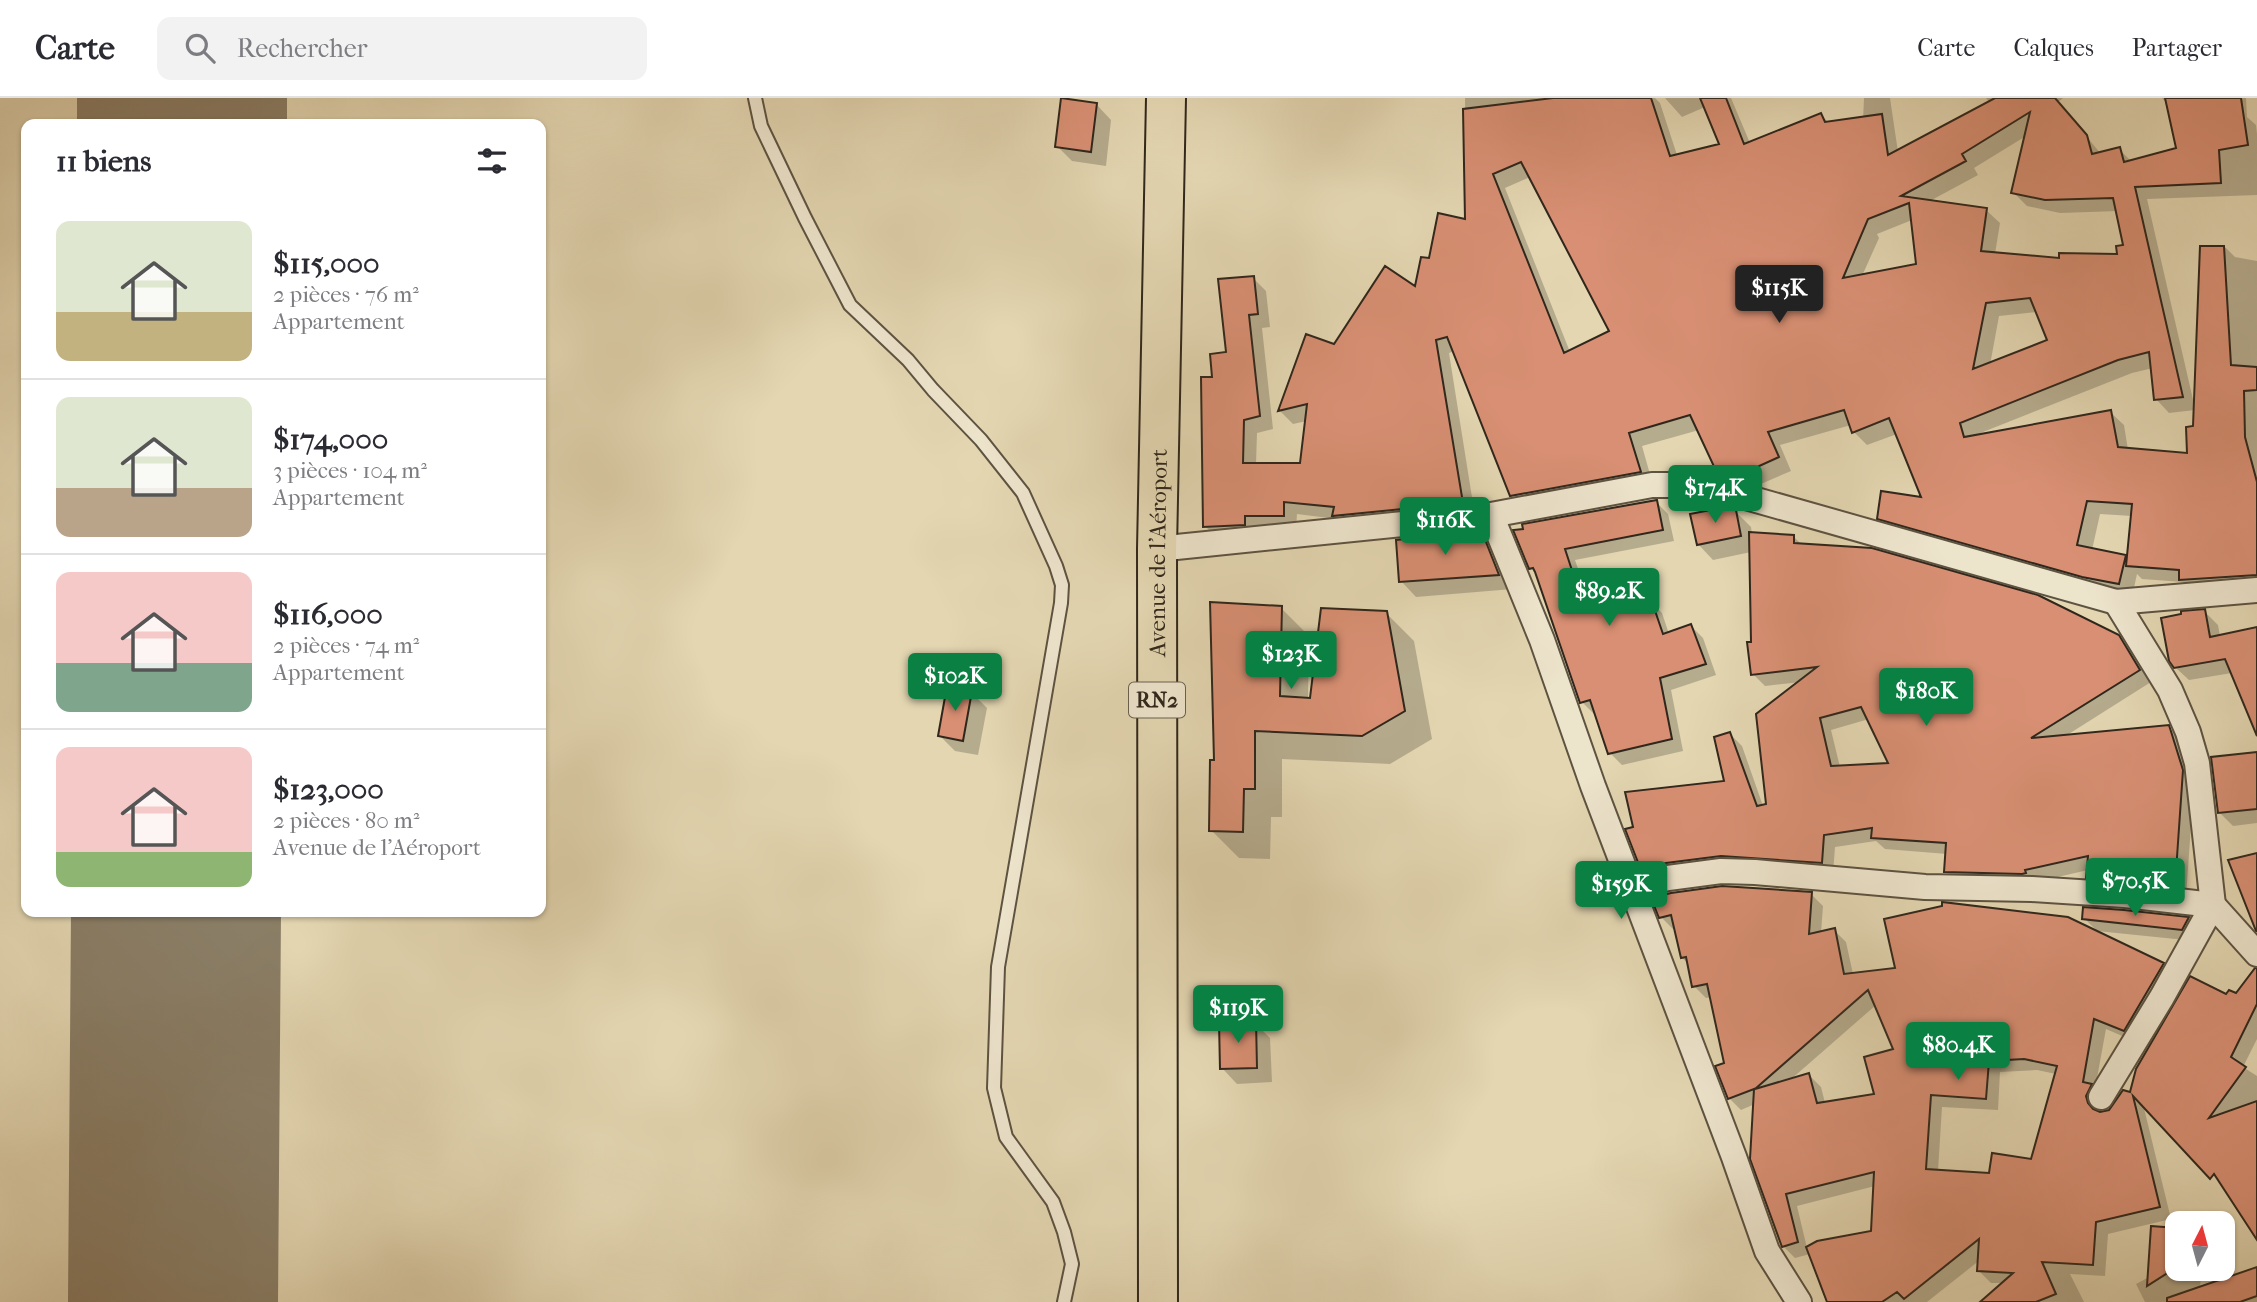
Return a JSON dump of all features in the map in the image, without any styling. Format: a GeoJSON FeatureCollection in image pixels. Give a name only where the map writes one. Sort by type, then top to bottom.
{"type":"FeatureCollection","features":[{"type":"Feature","properties":{"kind":"highway","name":"Avenue de l'Aéroport"},"geometry":{"type":"LineString","coordinates":[[1158,1302],[1157,549],[1166,98]]}},
{"type":"Feature","properties":{"kind":"street"},"geometry":{"type":"LineString","coordinates":[[1157,549],[1491,515],[1651,485],[1682,485],[1714,488],[2116,602],[2257,590]]}},
{"type":"Feature","properties":{"kind":"street"},"geometry":{"type":"LineString","coordinates":[[1491,515],[1542,640],[1593,786],[1767,1251],[1800,1302]]}},
{"type":"Feature","properties":{"kind":"street"},"geometry":{"type":"LineString","coordinates":[[2101,1097],[2162,997],[2213,905],[2197,763],[2188,732],[2170,690],[2116,602]]}},
{"type":"Feature","properties":{"kind":"street"},"geometry":{"type":"LineString","coordinates":[[1632,888],[1668,878],[1721,871],[1925,887],[2032,889],[2125,895],[2213,905],[2257,954]]}},
{"type":"Feature","properties":{"kind":"lane"},"geometry":{"type":"LineString","coordinates":[[755,98],[761,126],[850,305],[908,360],[982,440],[1023,493],[1062,585],[998,967],[994,1088],[1006,1138],[1053,1202],[1060,1222],[1072,1264],[1064,1302]]}},
{"type":"Feature","properties":{"kind":"building"},"geometry":{"type":"Polygon","coordinates":[[[1061,98],[1097,103],[1091,152],[1055,147],[1061,98]]]}},
{"type":"Feature","properties":{"kind":"building"},"geometry":{"type":"Polygon","coordinates":[[[1553,98],[1651,98],[1670,156],[1719,144],[1700,98],[1726,98],[1744,144],[1821,113],[1825,122],[1882,114],[1888,155],[1995,98],[2055,98],[2087,135],[2092,154],[2120,147],[2124,162],[2176,148],[2165,98],[2241,98],[2248,145],[2219,150],[2221,183],[2135,187],[2183,397],[2154,400],[2149,352],[2118,360],[1960,423],[1964,437],[2111,410],[2118,447],[2187,453],[2186,427],[2193,426],[2200,246],[2224,246],[2231,365],[2257,367],[2257,390],[2244,391],[2245,437],[2257,482],[2257,575],[2179,580],[2179,570],[2126,566],[2132,504],[2087,501],[2077,545],[2126,555],[2119,584],[2082,577],[1877,519],[1881,491],[1921,497],[1889,418],[1852,433],[1844,410],[1768,432],[1779,457],[1733,478],[1717,473],[1690,415],[1629,433],[1641,472],[1510,496],[1447,337],[1436,340],[1463,503],[1332,516],[1334,507],[1284,502],[1284,516],[1245,516],[1245,525],[1203,527],[1201,377],[1212,377],[1210,354],[1226,352],[1218,279],[1254,276],[1258,314],[1249,315],[1260,416],[1244,420],[1243,463],[1300,463],[1307,404],[1278,411],[1306,334],[1334,344],[1385,266],[1415,286],[1421,257],[1429,258],[1438,213],[1465,219],[1463,109],[1553,98]],[[2030,112],[1962,154],[1966,161],[1901,196],[1987,208],[1981,251],[2059,258],[2059,253],[2117,254],[2116,246],[2123,245],[2113,198],[2045,200],[2011,193],[2030,112]],[[1521,162],[1493,174],[1564,353],[1609,331],[1521,162]],[[1909,203],[1868,219],[1843,278],[1916,264],[1909,203]],[[2030,298],[1986,303],[1973,369],[2047,340],[2030,298]]]}},
{"type":"Feature","properties":{"kind":"building"},"geometry":{"type":"Polygon","coordinates":[[[1657,500],[1663,530],[1565,549],[1583,604],[1617,591],[1623,610],[1651,599],[1663,634],[1691,624],[1706,664],[1660,678],[1672,739],[1608,754],[1590,700],[1580,703],[1535,572],[1533,568],[1529,569],[1513,530],[1523,529],[1522,524],[1657,500]]]}},
{"type":"Feature","properties":{"kind":"building"},"geometry":{"type":"Polygon","coordinates":[[[1726,507],[1736,510],[1741,536],[1697,545],[1690,514],[1726,507]]]}},
{"type":"Feature","properties":{"kind":"building"},"geometry":{"type":"Polygon","coordinates":[[[1482,532],[1499,575],[1399,582],[1396,540],[1482,532]]]}},
{"type":"Feature","properties":{"kind":"building"},"geometry":{"type":"Polygon","coordinates":[[[1749,532],[1794,535],[1794,543],[1872,548],[2038,595],[2119,635],[2140,670],[2031,738],[2169,725],[2183,770],[2175,886],[2086,878],[2088,856],[2025,870],[2026,873],[2022,874],[1944,872],[1946,843],[1871,838],[1872,828],[1824,835],[1822,863],[1721,856],[1666,863],[1641,870],[1625,829],[1633,827],[1625,792],[1724,781],[1714,737],[1730,732],[1757,806],[1766,804],[1756,714],[1817,667],[1751,675],[1747,642],[1751,642],[1749,532]],[[1861,707],[1820,718],[1831,766],[1888,763],[1861,707]]]}},
{"type":"Feature","properties":{"kind":"building"},"geometry":{"type":"Polygon","coordinates":[[[1210,602],[1282,606],[1280,696],[1310,698],[1321,608],[1387,611],[1405,711],[1362,736],[1255,731],[1255,789],[1244,789],[1243,832],[1209,831],[1210,760],[1214,760],[1210,602]]]}},
{"type":"Feature","properties":{"kind":"building"},"geometry":{"type":"Polygon","coordinates":[[[2205,609],[2210,637],[2257,627],[2257,736],[2225,659],[2174,668],[2169,661],[2161,618],[2181,614],[2181,611],[2205,609]]]}},
{"type":"Feature","properties":{"kind":"building"},"geometry":{"type":"Polygon","coordinates":[[[947,686],[972,691],[963,741],[938,736],[947,686]]]}},
{"type":"Feature","properties":{"kind":"building"},"geometry":{"type":"Polygon","coordinates":[[[2257,752],[2257,809],[2218,813],[2211,757],[2257,752]]]}},
{"type":"Feature","properties":{"kind":"building"},"geometry":{"type":"Polygon","coordinates":[[[2257,853],[2257,931],[2256,931],[2228,860],[2257,853]]]}},
{"type":"Feature","properties":{"kind":"building"},"geometry":{"type":"Polygon","coordinates":[[[1722,886],[1812,892],[1809,934],[1835,928],[1844,974],[1895,968],[1884,919],[1942,906],[1942,902],[2068,917],[2164,963],[2124,1031],[2094,1019],[2083,1082],[2092,1084],[2086,1096],[2088,1103],[2100,1112],[2109,1110],[2123,1090],[2130,1092],[2136,1069],[2190,976],[2226,994],[2229,990],[2236,993],[2257,968],[2257,1004],[2231,1057],[2246,1067],[2209,1118],[2257,1101],[2257,1240],[2214,1174],[2210,1179],[2133,1096],[2160,1207],[2096,1222],[2093,1265],[2042,1262],[2056,1294],[2036,1302],[1980,1302],[2013,1273],[1977,1271],[1979,1239],[1904,1299],[1897,1292],[1882,1302],[1827,1302],[1806,1247],[1817,1241],[1871,1231],[1874,1172],[1786,1194],[1798,1242],[1782,1247],[1750,1159],[1754,1089],[1728,1099],[1715,1066],[1724,1063],[1707,984],[1692,987],[1686,957],[1681,958],[1671,915],[1659,918],[1651,898],[1722,886]],[[1868,990],[1755,1089],[1809,1073],[1817,1103],[1874,1094],[1864,1057],[1893,1049],[1868,990]],[[2024,1059],[1989,1061],[1986,1099],[1931,1095],[1926,1169],[1989,1173],[1992,1153],[2031,1159],[2057,1066],[2024,1059]]]}},
{"type":"Feature","properties":{"kind":"building"},"geometry":{"type":"Polygon","coordinates":[[[2083,907],[2189,917],[2182,930],[2082,919],[2083,907]]]}},
{"type":"Feature","properties":{"kind":"building"},"geometry":{"type":"Polygon","coordinates":[[[1256,1021],[1257,1068],[1220,1069],[1219,1022],[1256,1021]]]}},
{"type":"Feature","properties":{"kind":"building"},"geometry":{"type":"Polygon","coordinates":[[[2151,1226],[2165,1227],[2165,1275],[2147,1286],[2151,1226]]]}},
{"type":"Feature","properties":{"kind":"building"},"geometry":{"type":"Polygon","coordinates":[[[2257,1267],[2257,1296],[2240,1302],[2167,1302],[2167,1298],[2216,1281],[2235,1281],[2235,1275],[2257,1267]]]}},
{"type":"Feature","properties":{"kind":"runway"},"geometry":{"type":"LineString","coordinates":[[182,98],[182,119]]}},
{"type":"Feature","properties":{"kind":"runway"},"geometry":{"type":"LineString","coordinates":[[173,1302],[176,917]]}}]}
